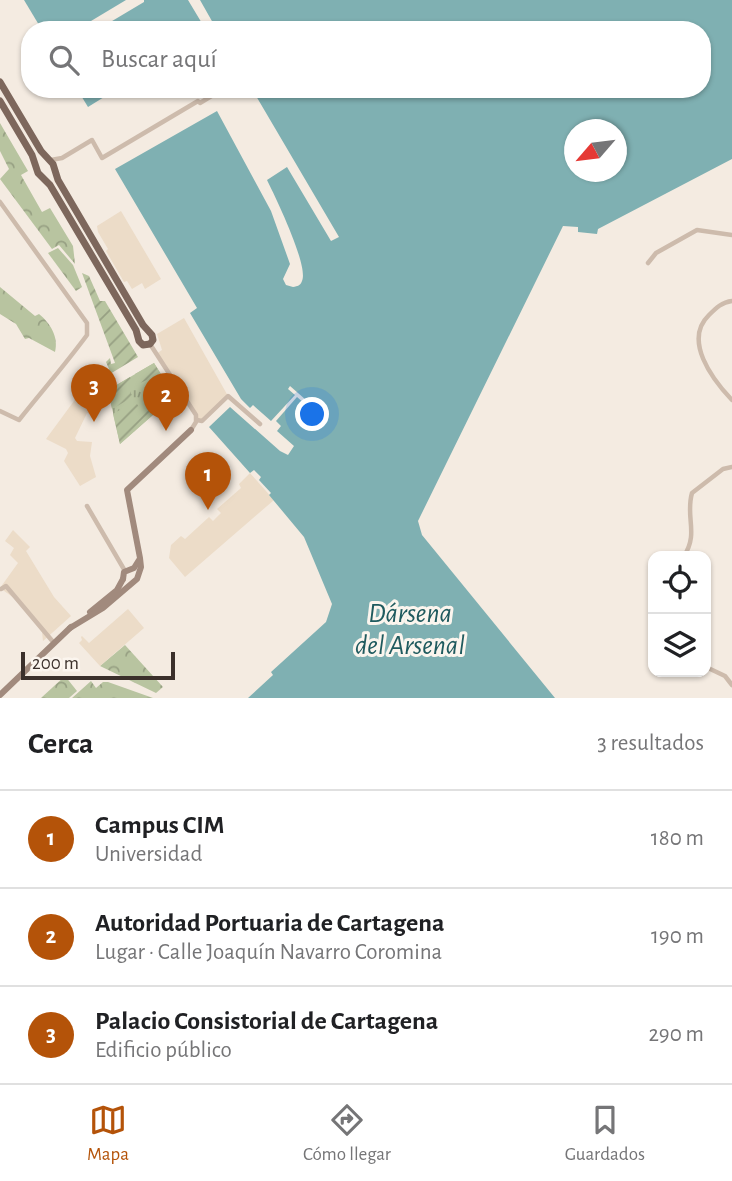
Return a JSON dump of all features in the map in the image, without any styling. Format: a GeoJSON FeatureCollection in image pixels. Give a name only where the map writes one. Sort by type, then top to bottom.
{"type":"FeatureCollection","features":[{"type":"Feature","properties":{"kind":"main road"},"geometry":{"type":"LineString","coordinates":[[0,82],[52,164],[58,180],[153,338],[150,344],[142,344],[50,185],[38,172],[32,155],[0,101]]}},
{"type":"Feature","properties":{"kind":"main road"},"geometry":{"type":"LineString","coordinates":[[38,172],[40,161],[52,164]]}},
{"type":"Feature","properties":{"kind":"main road"},"geometry":{"type":"LineString","coordinates":[[38,172],[50,176],[52,164]]}},
{"type":"Feature","properties":{"kind":"main road"},"geometry":{"type":"LineString","coordinates":[[139,338],[142,332],[149,332]]}},
{"type":"Feature","properties":{"kind":"main road"},"geometry":{"type":"LineString","coordinates":[[70,628],[103,608],[135,581],[141,567],[126,497],[130,485],[191,430]]}},
{"type":"Feature","properties":{"kind":"main road"},"geometry":{"type":"LineString","coordinates":[[1,696],[36,668],[54,643],[70,628],[117,590],[127,570],[138,564],[139,551]]}},
{"type":"Feature","properties":{"kind":"main road"},"geometry":{"type":"LineString","coordinates":[[127,570],[136,572],[135,581]]}},
{"type":"Feature","properties":{"kind":"main road"},"geometry":{"type":"LineString","coordinates":[[123,579],[126,583],[135,581]]}},
{"type":"Feature","properties":{"kind":"street"},"geometry":{"type":"LineString","coordinates":[[52,164],[92,140],[102,158],[198,101],[200,103],[208,98]]}},
{"type":"Feature","properties":{"kind":"street"},"geometry":{"type":"LineString","coordinates":[[0,202],[87,323],[87,335],[19,420],[0,411]]}},
{"type":"Feature","properties":{"kind":"street"},"geometry":{"type":"LineString","coordinates":[[648,263],[656,253],[697,230],[732,235]]}},
{"type":"Feature","properties":{"kind":"street"},"geometry":{"type":"LineString","coordinates":[[732,301],[720,305],[702,322],[697,340],[709,368],[732,400]]}},
{"type":"Feature","properties":{"kind":"street"},"geometry":{"type":"LineString","coordinates":[[150,344],[195,412],[197,420],[191,430]]}},
{"type":"Feature","properties":{"kind":"street"},"geometry":{"type":"LineString","coordinates":[[197,420],[202,421],[228,396],[260,424]]}},
{"type":"Feature","properties":{"kind":"street"},"geometry":{"type":"LineString","coordinates":[[686,551],[693,537],[690,512],[692,493],[723,469],[732,467]]}},
{"type":"Feature","properties":{"kind":"street"},"geometry":{"type":"LineString","coordinates":[[87,506],[127,570]]}},
{"type":"Feature","properties":{"kind":"street"},"geometry":{"type":"LineString","coordinates":[[1,589],[5,586],[54,643]]}},
{"type":"Feature","properties":{"kind":"street"},"geometry":{"type":"LineString","coordinates":[[711,669],[725,676],[732,685]]}},
{"type":"Feature","properties":{"kind":"green space"},"geometry":{"type":"Polygon","coordinates":[[[0,123],[28,171],[21,175],[42,212],[50,208],[73,246],[75,264],[59,245],[52,249],[0,179],[9,169],[0,151],[0,123]]]}},
{"type":"Feature","properties":{"kind":"green space"},"geometry":{"type":"Polygon","coordinates":[[[58,248],[73,265],[82,287],[76,291],[48,253],[58,248]]]}},
{"type":"Feature","properties":{"kind":"green space"},"geometry":{"type":"Polygon","coordinates":[[[82,273],[89,276],[100,301],[105,301],[138,357],[105,377],[103,373],[109,369],[106,362],[110,358],[111,364],[115,363],[82,273]]]}},
{"type":"Feature","properties":{"kind":"green space"},"geometry":{"type":"Polygon","coordinates":[[[0,287],[35,316],[39,314],[47,322],[55,336],[55,352],[29,338],[25,339],[16,324],[0,314],[0,287]]]}},
{"type":"Feature","properties":{"kind":"green space"},"geometry":{"type":"Polygon","coordinates":[[[154,363],[174,396],[120,444],[108,390],[154,363]]]}},
{"type":"Feature","properties":{"kind":"green space"},"geometry":{"type":"Polygon","coordinates":[[[154,363],[163,377],[150,385],[147,380],[140,383],[135,374],[154,363]]]}},
{"type":"Feature","properties":{"kind":"green space"},"geometry":{"type":"Polygon","coordinates":[[[130,377],[135,386],[129,390],[133,397],[112,409],[108,390],[130,377]]]}},
{"type":"Feature","properties":{"kind":"green space"},"geometry":{"type":"Polygon","coordinates":[[[167,383],[174,396],[157,412],[150,400],[157,396],[154,391],[167,383]]]}},
{"type":"Feature","properties":{"kind":"green space"},"geometry":{"type":"Polygon","coordinates":[[[135,401],[139,407],[146,403],[153,415],[120,444],[113,414],[135,401]]]}},
{"type":"Feature","properties":{"kind":"green space"},"geometry":{"type":"Polygon","coordinates":[[[125,645],[163,687],[156,693],[100,666],[125,645]]]}},
{"type":"Feature","properties":{"kind":"green space"},"geometry":{"type":"Polygon","coordinates":[[[65,676],[77,691],[69,698],[41,698],[65,676]]]}},
{"type":"Feature","properties":{"kind":"green space"},"geometry":{"type":"Polygon","coordinates":[[[91,681],[96,688],[103,682],[108,682],[153,698],[72,698],[91,681]]]}},
{"type":"Feature","properties":{"kind":"shaded area"},"geometry":{"type":"Polygon","coordinates":[[[121,211],[161,279],[145,289],[142,283],[132,289],[127,281],[124,282],[98,232],[97,226],[121,211]]]}},
{"type":"Feature","properties":{"kind":"shaded area"},"geometry":{"type":"Polygon","coordinates":[[[184,318],[228,396],[202,421],[197,420],[156,354],[162,350],[157,334],[184,318]]]}},
{"type":"Feature","properties":{"kind":"shaded area"},"geometry":{"type":"Polygon","coordinates":[[[95,377],[103,403],[97,401],[90,414],[87,413],[75,438],[77,441],[92,442],[90,456],[96,477],[80,486],[64,461],[68,453],[66,449],[46,439],[86,381],[95,377]]]}},
{"type":"Feature","properties":{"kind":"shaded area"},"geometry":{"type":"Polygon","coordinates":[[[250,473],[274,500],[185,577],[169,558],[171,545],[181,536],[185,539],[209,517],[213,521],[221,513],[217,509],[241,488],[239,484],[250,473]]]}},
{"type":"Feature","properties":{"kind":"shaded area"},"geometry":{"type":"Polygon","coordinates":[[[13,530],[30,547],[26,551],[54,597],[71,616],[43,641],[42,632],[14,598],[0,588],[18,563],[10,555],[14,548],[5,541],[13,530]]]}},
{"type":"Feature","properties":{"kind":"shaded area"},"geometry":{"type":"Polygon","coordinates":[[[128,609],[144,628],[100,666],[79,643],[81,637],[89,643],[128,609]]]}},
{"type":"Feature","properties":{"kind":"water"},"geometry":{"type":"Polygon","coordinates":[[[24,0],[126,0],[91,21],[37,21],[24,0]]]}},
{"type":"Feature","properties":{"kind":"water"},"geometry":{"type":"Polygon","coordinates":[[[188,0],[201,21],[112,21],[144,2],[188,0]]]}},
{"type":"Feature","properties":{"kind":"water","name":"Dársena del Arsenal"},"geometry":{"type":"Polygon","coordinates":[[[200,0],[732,0],[732,159],[598,229],[597,234],[578,232],[578,227],[563,226],[418,521],[422,535],[555,698],[248,698],[273,675],[271,672],[326,622],[332,604],[304,537],[269,495],[271,493],[259,480],[261,477],[254,470],[250,473],[209,427],[230,407],[288,455],[294,446],[277,431],[281,426],[276,421],[297,397],[304,403],[306,400],[290,386],[288,389],[295,395],[271,421],[253,405],[250,408],[241,399],[190,313],[197,308],[115,169],[217,111],[271,211],[290,264],[283,279],[286,285],[300,285],[303,273],[301,261],[267,180],[287,167],[331,241],[339,237],[257,98],[711,98],[711,21],[212,21],[200,0]]]}},
{"type":"Feature","properties":{"kind":"water"},"geometry":{"type":"Polygon","coordinates":[[[82,98],[102,98],[88,107],[82,98]]]}},
{"type":"Feature","properties":{"kind":"place","name":"Palacio Consistorial de Cartagena"},"geometry":{"type":"Point","coordinates":[94,422]}},
{"type":"Feature","properties":{"kind":"place","name":"Autoridad Portuaria de Cartagena"},"geometry":{"type":"Point","coordinates":[166,431]}},
{"type":"Feature","properties":{"kind":"place","name":"Campus CIM"},"geometry":{"type":"Point","coordinates":[208,510]}}]}
